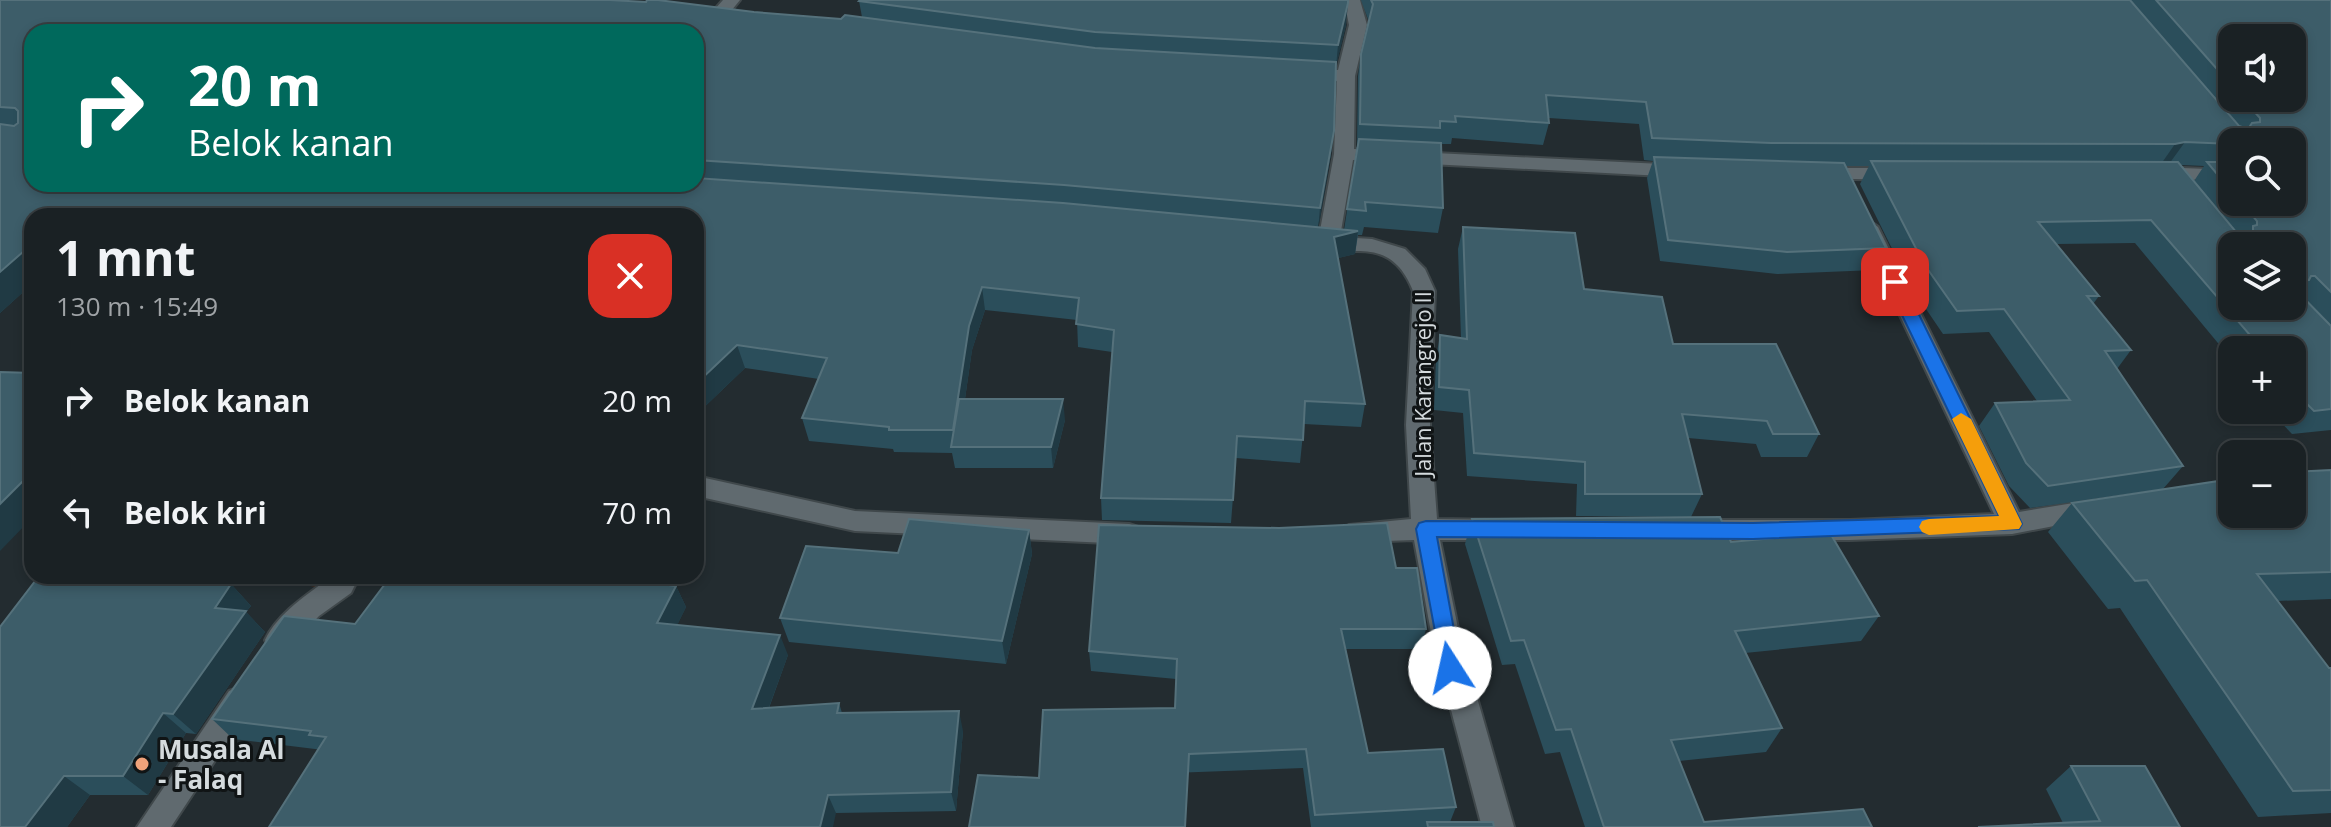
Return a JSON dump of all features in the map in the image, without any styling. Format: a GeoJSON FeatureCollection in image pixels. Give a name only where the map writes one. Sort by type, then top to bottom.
{"type":"FeatureCollection","features":[{"type":"Feature","properties":{"kind":"street"},"geometry":{"type":"LineString","coordinates":[[732,0],[709,17],[741,20]]}},
{"type":"Feature","properties":{"kind":"street"},"geometry":{"type":"LineString","coordinates":[[1300,239],[1329,242],[1344,154],[1346,76],[1358,25],[1352,0]]}},
{"type":"Feature","properties":{"kind":"street"},"geometry":{"type":"LineString","coordinates":[[1293,71],[1346,76]]}},
{"type":"Feature","properties":{"kind":"street"},"geometry":{"type":"LineString","coordinates":[[1344,154],[1699,172]]}},
{"type":"Feature","properties":{"kind":"street"},"geometry":{"type":"LineString","coordinates":[[2137,173],[2218,175]]}},
{"type":"Feature","properties":{"kind":"street"},"geometry":{"type":"LineString","coordinates":[[2168,173],[2183,195]]}},
{"type":"Feature","properties":{"kind":"street"},"geometry":{"type":"LineString","coordinates":[[1802,174],[1920,174]]}},
{"type":"Feature","properties":{"kind":"street"},"geometry":{"type":"LineString","coordinates":[[1842,174],[2012,524]]}},
{"type":"Feature","properties":{"kind":"street","name":"Jalan Karangrejo II"},"geometry":{"type":"LineString","coordinates":[[1329,242],[1390,250],[1407,257],[1418,270],[1424,291],[1418,446],[1426,529],[1450,668],[1498,827]]}},
{"type":"Feature","properties":{"kind":"street"},"geometry":{"type":"LineString","coordinates":[[704,488],[855,521],[1157,536]]}},
{"type":"Feature","properties":{"kind":"street"},"geometry":{"type":"LineString","coordinates":[[1676,530],[1850,530],[2012,524],[2119,507]]}},
{"type":"Feature","properties":{"kind":"street"},"geometry":{"type":"LineString","coordinates":[[1339,533],[1426,529],[1528,531]]}},
{"type":"Feature","properties":{"kind":"street"},"geometry":{"type":"LineString","coordinates":[[152,827],[284,633],[309,608],[341,585]]}},
{"type":"Feature","properties":{"kind":"shaded area"},"geometry":{"type":"Polygon","coordinates":[[[292,584],[322,584],[320,587],[292,584]]]}},
{"type":"Feature","properties":{"kind":"building"},"geometry":{"type":"Polygon","coordinates":[[[0,0],[658,0],[841,19],[845,15],[1095,48],[1336,62],[1334,131],[1320,208],[1064,185],[704,161],[704,24],[24,24],[24,192],[704,192],[704,179],[1063,203],[1358,231],[1334,237],[1365,404],[1305,401],[1303,440],[1237,436],[1233,500],[1101,498],[1114,330],[1076,324],[1079,298],[982,287],[969,326],[953,430],[889,430],[889,427],[802,418],[827,358],[737,345],[704,376],[704,208],[24,208],[24,251],[0,272],[0,124],[14,126],[18,123],[18,111],[0,107],[0,0]]]}},
{"type":"Feature","properties":{"kind":"building"},"geometry":{"type":"Polygon","coordinates":[[[860,0],[1348,0],[1348,3],[1338,45],[1095,32],[860,0]]]}},
{"type":"Feature","properties":{"kind":"building"},"geometry":{"type":"Polygon","coordinates":[[[1371,0],[2130,0],[2218,102],[2218,112],[2227,112],[2239,126],[2245,128],[2218,128],[2218,143],[1771,143],[1652,138],[1646,102],[1546,95],[1549,123],[1455,116],[1456,122],[1440,121],[1440,128],[1360,124],[1361,54],[1373,4],[1371,0]]]}},
{"type":"Feature","properties":{"kind":"building"},"geometry":{"type":"Polygon","coordinates":[[[2156,0],[2331,0],[2331,292],[2315,276],[2306,280],[2306,232],[2253,232],[2257,221],[2253,216],[2306,216],[2306,128],[2249,128],[2252,123],[2260,122],[2255,112],[2306,112],[2306,24],[2218,24],[2218,70],[2156,0]]]}},
{"type":"Feature","properties":{"kind":"building"},"geometry":{"type":"Polygon","coordinates":[[[1359,139],[1441,143],[1443,208],[1365,202],[1366,211],[1347,209],[1359,139]]]}},
{"type":"Feature","properties":{"kind":"building"},"geometry":{"type":"Polygon","coordinates":[[[1654,157],[1844,163],[1886,248],[1787,252],[1668,240],[1654,157]]]}},
{"type":"Feature","properties":{"kind":"building"},"geometry":{"type":"Polygon","coordinates":[[[1871,161],[2178,162],[2218,210],[2218,216],[2223,216],[2236,232],[2218,232],[2218,298],[2151,220],[2038,222],[2099,296],[2087,296],[2131,350],[2105,351],[2183,466],[2048,486],[2026,463],[1995,403],[2070,400],[2004,309],[1957,311],[1924,264],[1871,161]]]}},
{"type":"Feature","properties":{"kind":"building"},"geometry":{"type":"Polygon","coordinates":[[[2207,162],[2218,162],[2218,175],[2207,162]]]}},
{"type":"Feature","properties":{"kind":"building"},"geometry":{"type":"Polygon","coordinates":[[[1463,227],[1575,233],[1584,289],[1662,297],[1673,344],[1776,344],[1819,434],[1773,434],[1767,421],[1682,414],[1702,494],[1585,494],[1585,462],[1474,453],[1469,390],[1439,387],[1440,335],[1467,339],[1463,227]]]}},
{"type":"Feature","properties":{"kind":"building"},"geometry":{"type":"Polygon","coordinates":[[[2306,300],[2331,326],[2331,409],[2314,411],[2306,403],[2306,336],[2251,336],[2237,320],[2306,320],[2306,300]]]}},
{"type":"Feature","properties":{"kind":"building"},"geometry":{"type":"Polygon","coordinates":[[[0,372],[24,373],[24,480],[0,504],[0,372]]]}},
{"type":"Feature","properties":{"kind":"building"},"geometry":{"type":"Polygon","coordinates":[[[959,399],[1063,399],[1051,447],[951,447],[959,399]]]}},
{"type":"Feature","properties":{"kind":"building"},"geometry":{"type":"Polygon","coordinates":[[[2331,470],[2331,572],[2257,574],[2331,668],[2331,790],[2293,791],[2147,580],[2135,581],[2072,503],[2218,481],[2218,528],[2306,528],[2306,471],[2331,470]]]}},
{"type":"Feature","properties":{"kind":"building"},"geometry":{"type":"Polygon","coordinates":[[[1720,517],[1731,542],[1830,533],[1879,616],[1735,631],[1782,728],[1671,740],[1704,822],[1863,809],[1872,827],[1604,827],[1571,729],[1556,730],[1524,640],[1511,641],[1472,519],[1720,517]]]}},
{"type":"Feature","properties":{"kind":"building"},"geometry":{"type":"Polygon","coordinates":[[[909,519],[1029,530],[1002,641],[780,618],[806,546],[898,553],[909,519]]]}},
{"type":"Feature","properties":{"kind":"building"},"geometry":{"type":"Polygon","coordinates":[[[1387,523],[1396,568],[1417,568],[1426,629],[1341,629],[1368,753],[1443,749],[1456,807],[1315,815],[1306,749],[1189,754],[1185,827],[969,827],[978,775],[1039,778],[1043,710],[1175,708],[1177,659],[1089,651],[1099,525],[1279,528],[1387,523]]]}},
{"type":"Feature","properties":{"kind":"building"},"geometry":{"type":"Polygon","coordinates":[[[33,584],[231,584],[215,608],[246,611],[173,714],[163,713],[123,776],[64,776],[25,827],[0,827],[0,627],[33,584]]]}},
{"type":"Feature","properties":{"kind":"building"},"geometry":{"type":"Polygon","coordinates":[[[385,584],[676,586],[657,623],[780,635],[752,709],[839,703],[837,713],[959,711],[951,792],[828,795],[820,827],[269,827],[326,737],[309,735],[311,731],[212,719],[284,616],[355,624],[385,584]]]}},
{"type":"Feature","properties":{"kind":"building"},"geometry":{"type":"Polygon","coordinates":[[[2071,766],[2145,766],[2180,827],[1978,827],[2100,821],[2071,766]]]}},
{"type":"Feature","properties":{"kind":"building"},"geometry":{"type":"Polygon","coordinates":[[[1427,822],[1493,822],[1494,827],[1428,827],[1427,822]]]}},
{"type":"Feature","properties":{"kind":"slow traffic"},"geometry":{"type":"LineString","coordinates":[[1929,527],[2012,524],[1961,419]]}},
{"type":"Feature","properties":{"kind":"place","name":"Musala Al - Falaq"},"geometry":{"type":"Point","coordinates":[142,764]}},
{"type":"Feature","properties":{"kind":"route"},"geometry":{"type":"LineString","coordinates":[[1450,668],[1426,529],[1753,531],[2012,524],[1895,282]]}}]}
